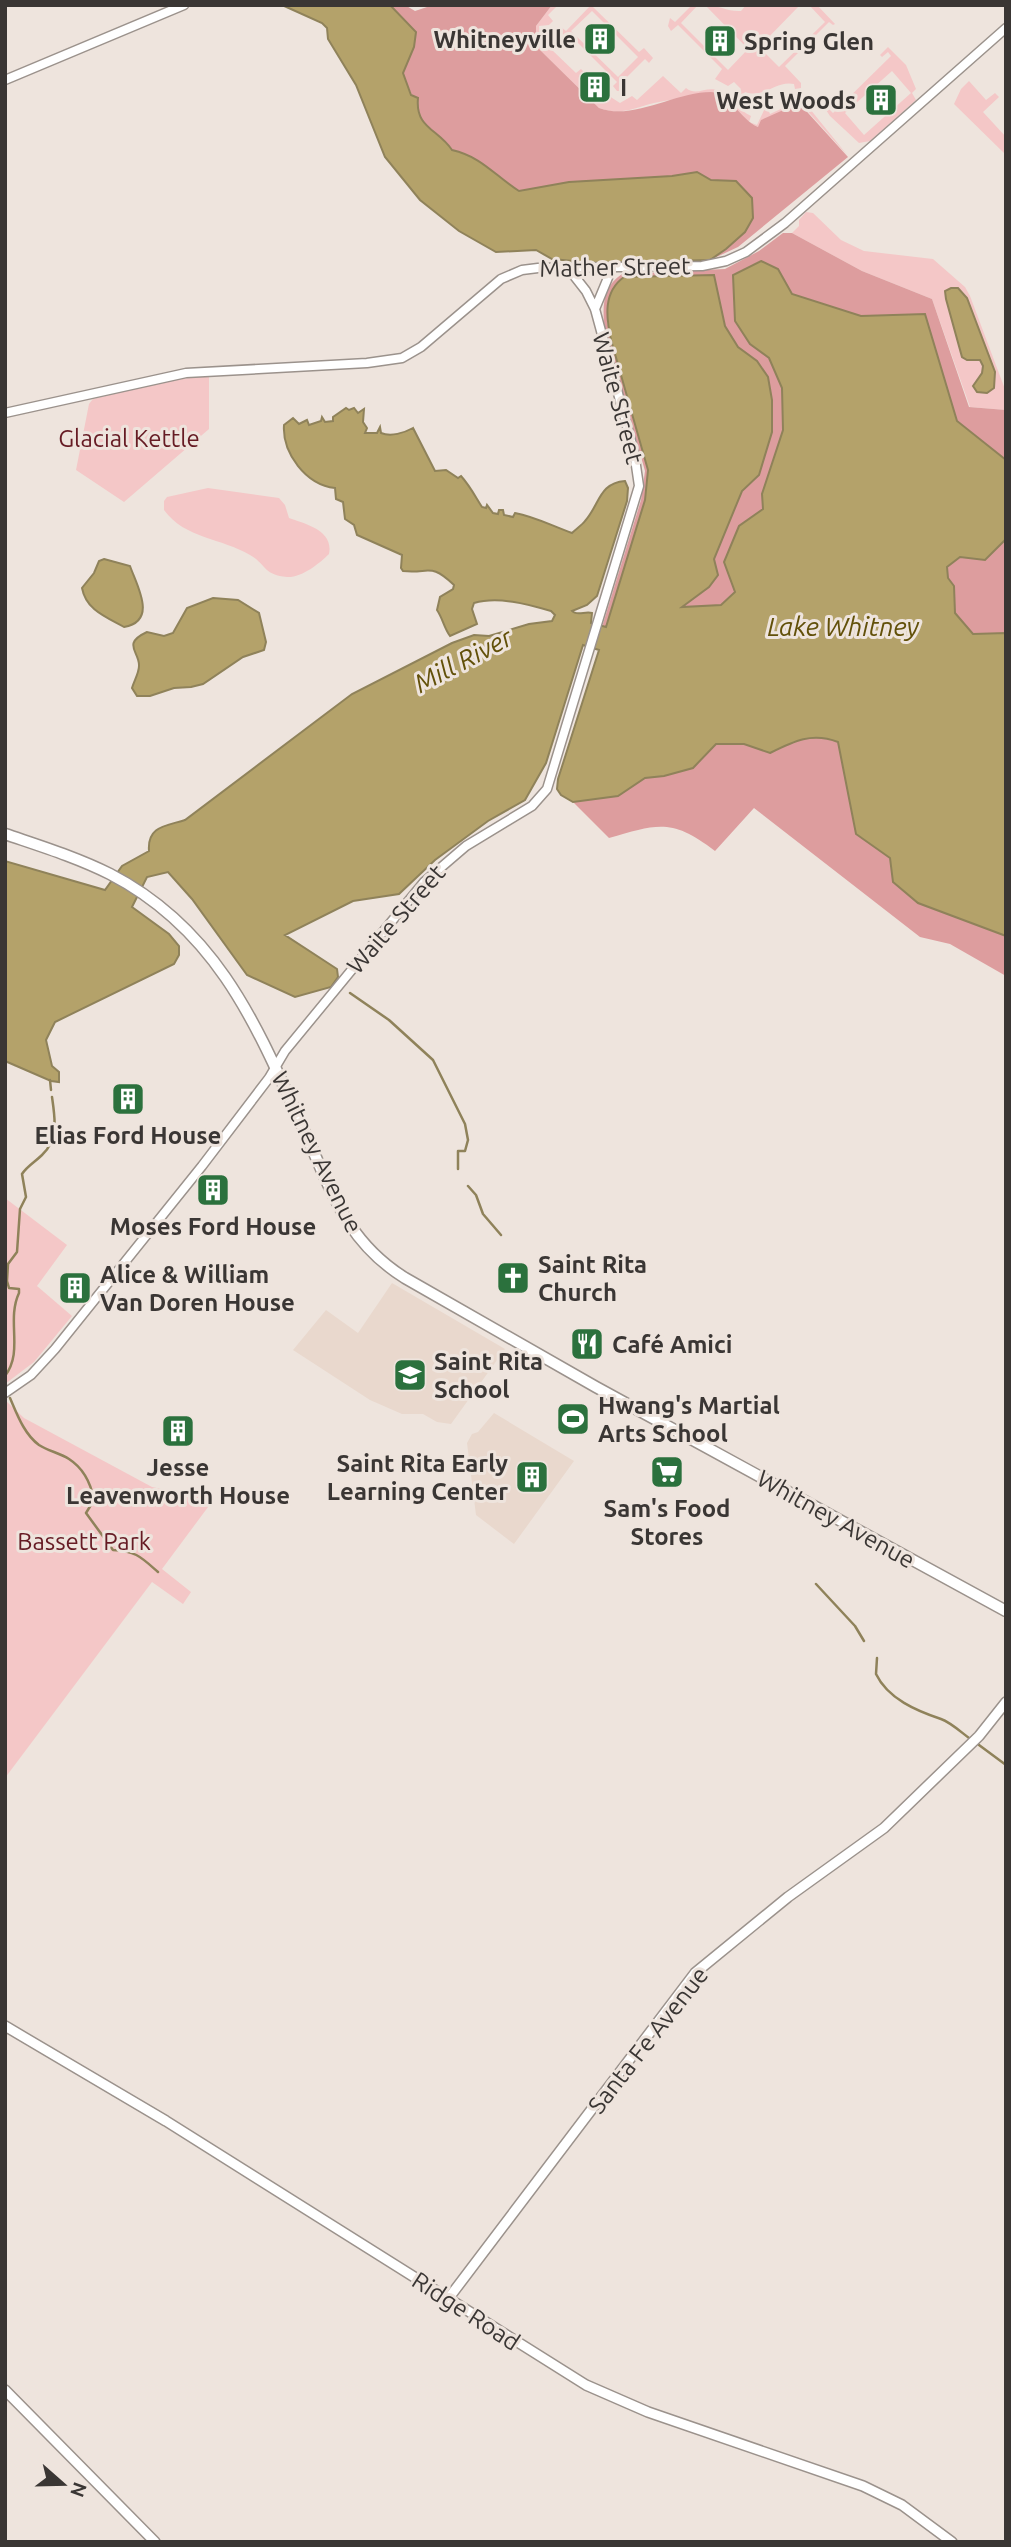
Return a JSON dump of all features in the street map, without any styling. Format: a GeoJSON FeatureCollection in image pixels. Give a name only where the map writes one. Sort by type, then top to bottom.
{"type":"FeatureCollection","features":[{"type":"Feature","properties":{"kind":"main road","name":"Whitney Avenue"},"geometry":{"type":"LineString","coordinates":[[5,834],[73,858],[111,875],[143,894],[185,928],[216,962],[242,1000],[346,1220],[364,1245],[388,1267],[596,1387],[1006,1611]]}},
{"type":"Feature","properties":{"kind":"main road","name":"Santa Fe Avenue"},"geometry":{"type":"LineString","coordinates":[[448,2299],[695,1973],[788,1897],[884,1828],[979,1736],[1006,1702]]}},
{"type":"Feature","properties":{"kind":"main road","name":"Ridge Road"},"geometry":{"type":"LineString","coordinates":[[5,2026],[166,2121],[595,2390],[648,2412],[863,2486],[902,2505],[952,2542]]}},
{"type":"Feature","properties":{"kind":"main road"},"geometry":{"type":"LineString","coordinates":[[5,2390],[155,2542]]}},
{"type":"Feature","properties":{"kind":"street"},"geometry":{"type":"LineString","coordinates":[[5,80],[184,5]]}},
{"type":"Feature","properties":{"kind":"street","name":"Mather Street"},"geometry":{"type":"LineString","coordinates":[[5,413],[186,373],[379,362],[402,358],[421,347],[501,279],[531,268],[640,268],[715,264],[746,252],[785,223],[1006,28]]}},
{"type":"Feature","properties":{"kind":"street","name":"Waite Street"},"geometry":{"type":"LineString","coordinates":[[5,1393],[31,1375],[55,1349],[202,1166],[389,922],[431,875],[466,846],[531,806],[544,794],[639,486],[634,452],[595,309],[586,291],[568,268]]}},
{"type":"Feature","properties":{"kind":"street","name":"Waite Street"},"geometry":{"type":"LineString","coordinates":[[595,309],[612,268]]}},
{"type":"Feature","properties":{"kind":"shaded area"},"geometry":{"type":"Polygon","coordinates":[[[390,5],[405,5],[415,11],[433,5],[552,5],[536,26],[536,46],[599,108],[612,111],[640,109],[683,96],[711,92],[723,96],[758,127],[761,120],[799,103],[848,157],[738,247],[710,260],[726,249],[736,181],[711,180],[697,172],[569,182],[519,191],[472,157],[452,150],[446,142],[424,126],[403,73],[414,47],[416,32],[390,5]]]}},
{"type":"Feature","properties":{"kind":"shaded area"},"geometry":{"type":"Polygon","coordinates":[[[783,233],[792,233],[862,271],[932,299],[969,407],[1006,410],[1006,460],[957,421],[925,314],[861,316],[792,294],[778,269],[750,344],[769,358],[782,388],[783,430],[762,494],[763,509],[739,526],[735,592],[721,605],[681,608],[709,587],[714,559],[742,491],[759,475],[772,432],[772,400],[768,377],[757,361],[738,347],[725,326],[714,276],[607,322],[648,471],[645,500],[606,628],[602,627],[641,500],[645,471],[605,330],[604,306],[610,285],[622,274],[725,269],[759,251],[783,233]]]}},
{"type":"Feature","properties":{"kind":"shaded area"},"geometry":{"type":"Polygon","coordinates":[[[1006,539],[1006,633],[973,634],[955,613],[954,586],[948,578],[946,567],[960,557],[985,559],[1006,539]]]}},
{"type":"Feature","properties":{"kind":"shaded area"},"geometry":{"type":"Polygon","coordinates":[[[823,737],[838,742],[856,834],[890,858],[893,882],[918,903],[1006,936],[1006,976],[950,944],[920,937],[754,808],[715,851],[687,833],[664,827],[640,829],[609,838],[573,802],[618,796],[645,778],[693,768],[716,744],[744,744],[770,753],[799,738],[823,737]]]}},
{"type":"Feature","properties":{"kind":"shaded area","name":"Saint Rita School"},"geometry":{"type":"Polygon","coordinates":[[[392,1283],[505,1349],[451,1424],[437,1422],[423,1414],[402,1414],[370,1400],[293,1350],[326,1310],[358,1333],[392,1283]]]}},
{"type":"Feature","properties":{"kind":"shaded area","name":"Saint Rita School"},"geometry":{"type":"Polygon","coordinates":[[[494,1413],[574,1461],[514,1544],[476,1515],[467,1443],[472,1434],[478,1432],[494,1413]]]}},
{"type":"Feature","properties":{"kind":"green space"},"geometry":{"type":"Polygon","coordinates":[[[552,5],[558,5],[548,15],[553,21],[549,25],[539,26],[540,39],[550,38],[557,45],[552,50],[576,73],[581,69],[586,74],[581,79],[603,102],[609,96],[620,103],[632,96],[637,100],[663,76],[681,93],[686,88],[694,91],[719,91],[751,116],[749,122],[724,98],[711,92],[627,110],[599,108],[536,46],[536,26],[552,5]]]}},
{"type":"Feature","properties":{"kind":"green space"},"geometry":{"type":"Polygon","coordinates":[[[591,5],[595,5],[593,7],[639,52],[644,48],[653,58],[649,63],[645,59],[620,84],[624,89],[617,91],[613,86],[617,82],[568,33],[563,37],[559,31],[561,27],[566,31],[591,5]],[[592,11],[571,31],[618,77],[638,57],[592,11]]]}},
{"type":"Feature","properties":{"kind":"green space"},"geometry":{"type":"Polygon","coordinates":[[[692,5],[698,5],[681,23],[728,70],[748,49],[705,5],[741,11],[746,5],[800,5],[759,47],[779,67],[825,22],[809,5],[817,5],[835,24],[829,22],[785,66],[801,83],[801,88],[795,89],[794,84],[788,83],[758,93],[745,92],[741,98],[737,95],[741,89],[734,82],[728,86],[715,79],[722,69],[678,25],[671,31],[668,26],[670,18],[675,22],[692,5]]]}},
{"type":"Feature","properties":{"kind":"green space"},"geometry":{"type":"Polygon","coordinates":[[[888,47],[906,65],[916,89],[912,93],[916,100],[870,141],[859,143],[826,110],[828,108],[833,113],[891,56],[888,52],[882,57],[880,55],[888,47]],[[892,71],[845,113],[864,135],[911,93],[892,71]]]}},
{"type":"Feature","properties":{"kind":"green space"},"geometry":{"type":"Polygon","coordinates":[[[969,81],[986,100],[995,93],[999,97],[983,112],[1006,137],[1006,155],[954,104],[961,89],[969,81]]]}},
{"type":"Feature","properties":{"kind":"green space"},"geometry":{"type":"Polygon","coordinates":[[[796,100],[810,109],[848,156],[801,104],[758,127],[750,122],[757,125],[767,107],[770,114],[783,108],[781,101],[796,100]]]}},
{"type":"Feature","properties":{"kind":"green space"},"geometry":{"type":"Polygon","coordinates":[[[806,212],[813,213],[841,240],[864,251],[933,259],[965,287],[1006,392],[1006,410],[970,407],[932,299],[862,271],[792,233],[806,212]]]}},
{"type":"Feature","properties":{"kind":"green space","name":"Glacial Kettle"},"geometry":{"type":"Polygon","coordinates":[[[209,375],[209,429],[124,502],[76,470],[89,404],[93,399],[162,382],[209,375]]]}},
{"type":"Feature","properties":{"kind":"green space"},"geometry":{"type":"Polygon","coordinates":[[[208,488],[279,498],[285,505],[289,518],[323,534],[327,539],[329,554],[304,573],[292,577],[279,576],[269,572],[255,558],[239,549],[182,527],[164,510],[167,497],[208,488]]]}},
{"type":"Feature","properties":{"kind":"green space"},"geometry":{"type":"Polygon","coordinates":[[[5,1198],[67,1245],[37,1286],[72,1316],[34,1362],[5,1384],[5,1198]]]}},
{"type":"Feature","properties":{"kind":"green space","name":"Bassett Park"},"geometry":{"type":"Polygon","coordinates":[[[5,1400],[24,1418],[152,1487],[181,1493],[193,1489],[214,1499],[162,1569],[191,1592],[183,1604],[152,1582],[5,1778],[5,1400]]]}},
{"type":"Feature","properties":{"kind":"water"},"geometry":{"type":"Polygon","coordinates":[[[282,5],[390,5],[416,32],[414,47],[403,73],[411,95],[418,98],[420,116],[424,122],[452,150],[472,157],[519,191],[569,182],[697,172],[711,180],[736,181],[752,198],[753,218],[745,232],[710,260],[593,263],[552,259],[536,250],[496,252],[459,231],[420,200],[385,157],[356,85],[328,39],[327,28],[322,23],[282,5]]]}},
{"type":"Feature","properties":{"kind":"water","name":"Lake Whitney"},"geometry":{"type":"Polygon","coordinates":[[[761,261],[778,269],[792,294],[861,316],[925,314],[957,421],[1006,460],[1006,539],[985,560],[960,557],[947,567],[948,578],[954,586],[955,613],[973,634],[1006,633],[1006,936],[918,903],[893,882],[890,858],[856,834],[838,742],[829,739],[811,738],[770,753],[744,744],[716,744],[693,768],[645,778],[618,796],[573,802],[561,795],[557,789],[558,779],[599,650],[583,645],[546,763],[525,800],[488,821],[435,860],[399,894],[353,901],[285,935],[337,969],[338,977],[331,987],[295,997],[247,975],[192,899],[168,872],[147,877],[132,907],[169,934],[179,946],[179,955],[174,964],[55,1022],[46,1040],[52,1066],[59,1072],[59,1082],[5,1061],[5,861],[105,890],[122,866],[149,851],[151,836],[159,828],[185,820],[352,694],[452,643],[474,635],[489,636],[529,624],[552,621],[555,615],[551,611],[522,604],[483,601],[474,603],[472,609],[477,624],[450,636],[437,610],[440,597],[453,589],[454,585],[434,571],[403,571],[402,555],[357,535],[354,525],[345,519],[343,502],[336,499],[335,488],[315,481],[298,466],[287,446],[284,425],[293,418],[299,424],[307,420],[309,425],[321,421],[322,417],[325,422],[333,421],[333,417],[346,408],[354,408],[358,413],[364,409],[363,422],[367,428],[365,433],[377,433],[380,427],[381,433],[389,435],[413,428],[435,471],[446,470],[458,478],[461,476],[482,507],[486,508],[487,505],[493,513],[498,514],[499,510],[503,510],[504,515],[513,517],[515,513],[530,517],[572,533],[585,521],[605,490],[625,481],[628,488],[627,501],[597,596],[587,605],[572,611],[592,613],[591,623],[606,627],[645,500],[648,470],[611,340],[607,314],[609,297],[624,277],[714,275],[725,326],[738,347],[757,361],[768,377],[772,400],[772,432],[759,475],[742,491],[714,559],[718,575],[709,587],[682,607],[721,605],[735,592],[724,562],[739,526],[763,509],[762,494],[783,430],[782,388],[769,358],[750,344],[735,321],[733,275],[761,261]]]}},
{"type":"Feature","properties":{"kind":"water"},"geometry":{"type":"Polygon","coordinates":[[[958,288],[967,298],[995,372],[994,388],[987,393],[977,392],[973,386],[982,373],[980,360],[967,360],[962,357],[946,299],[945,291],[958,288]]]}},
{"type":"Feature","properties":{"kind":"water"},"geometry":{"type":"Polygon","coordinates":[[[104,559],[130,566],[140,593],[143,610],[140,618],[124,627],[98,612],[84,596],[82,588],[94,573],[99,561],[104,559]]]}},
{"type":"Feature","properties":{"kind":"water"},"geometry":{"type":"Polygon","coordinates":[[[213,598],[238,600],[259,613],[266,642],[264,650],[243,657],[203,684],[174,688],[150,696],[137,696],[132,688],[139,666],[133,644],[135,640],[147,632],[164,636],[173,633],[187,608],[213,598]]]}},
{"type":"Feature","properties":{"kind":"waterway"},"geometry":{"type":"LineString","coordinates":[[350,993],[389,1020],[433,1060],[465,1124],[468,1140],[465,1151],[458,1151],[458,1169]]}},
{"type":"Feature","properties":{"kind":"waterway"},"geometry":{"type":"LineString","coordinates":[[50,1080],[51,1090]]}},
{"type":"Feature","properties":{"kind":"waterway"},"geometry":{"type":"LineString","coordinates":[[5,1376],[13,1356],[14,1314],[19,1293],[19,1289],[9,1288],[7,1281],[8,1264],[17,1252],[20,1209],[26,1197],[22,1174],[51,1142],[54,1128],[52,1097]]}},
{"type":"Feature","properties":{"kind":"waterway"},"geometry":{"type":"LineString","coordinates":[[468,1186],[476,1195],[483,1214],[501,1235]]}},
{"type":"Feature","properties":{"kind":"waterway"},"geometry":{"type":"LineString","coordinates":[[10,1398],[29,1435],[43,1447],[69,1459],[82,1472],[94,1500],[86,1513],[113,1550],[138,1556],[158,1572]]}},
{"type":"Feature","properties":{"kind":"waterway"},"geometry":{"type":"LineString","coordinates":[[816,1584],[855,1626],[864,1641]]}},
{"type":"Feature","properties":{"kind":"waterway"},"geometry":{"type":"LineString","coordinates":[[877,1658],[876,1674],[881,1683],[896,1697],[913,1708],[948,1722],[969,1738]]}},
{"type":"Feature","properties":{"kind":"waterway"},"geometry":{"type":"LineString","coordinates":[[979,1745],[1006,1765]]}},
{"type":"Feature","properties":{"kind":"place","name":"Whitneyville"},"geometry":{"type":"Point","coordinates":[600,39]}},
{"type":"Feature","properties":{"kind":"place","name":"Spring Glen"},"geometry":{"type":"Point","coordinates":[720,41]}},
{"type":"Feature","properties":{"kind":"place","name":"I"},"geometry":{"type":"Point","coordinates":[595,87]}},
{"type":"Feature","properties":{"kind":"place","name":"West Woods"},"geometry":{"type":"Point","coordinates":[881,100]}},
{"type":"Feature","properties":{"kind":"place","name":"Elias Ford House"},"geometry":{"type":"Point","coordinates":[128,1099]}},
{"type":"Feature","properties":{"kind":"place","name":"Moses Ford House"},"geometry":{"type":"Point","coordinates":[213,1190]}},
{"type":"Feature","properties":{"kind":"place","name":"Saint Rita Church"},"geometry":{"type":"Point","coordinates":[513,1278]}},
{"type":"Feature","properties":{"kind":"place","name":"Alice & William Van Doren House"},"geometry":{"type":"Point","coordinates":[75,1288]}},
{"type":"Feature","properties":{"kind":"place","name":"Café Amici"},"geometry":{"type":"Point","coordinates":[587,1344]}},
{"type":"Feature","properties":{"kind":"place","name":"Saint Rita School"},"geometry":{"type":"Point","coordinates":[410,1375]}},
{"type":"Feature","properties":{"kind":"place","name":"Hwang's Martial Arts School"},"geometry":{"type":"Point","coordinates":[573,1419]}},
{"type":"Feature","properties":{"kind":"place","name":"Jesse Leavenworth House"},"geometry":{"type":"Point","coordinates":[178,1431]}},
{"type":"Feature","properties":{"kind":"place","name":"Sam's Food Stores"},"geometry":{"type":"Point","coordinates":[667,1472]}},
{"type":"Feature","properties":{"kind":"place","name":"Saint Rita Early Learning Center"},"geometry":{"type":"Point","coordinates":[532,1477]}},
{"type":"Feature","properties":{"kind":"water label","name":"Mill River"},"geometry":{"type":"Point","coordinates":[463,660]}}]}
